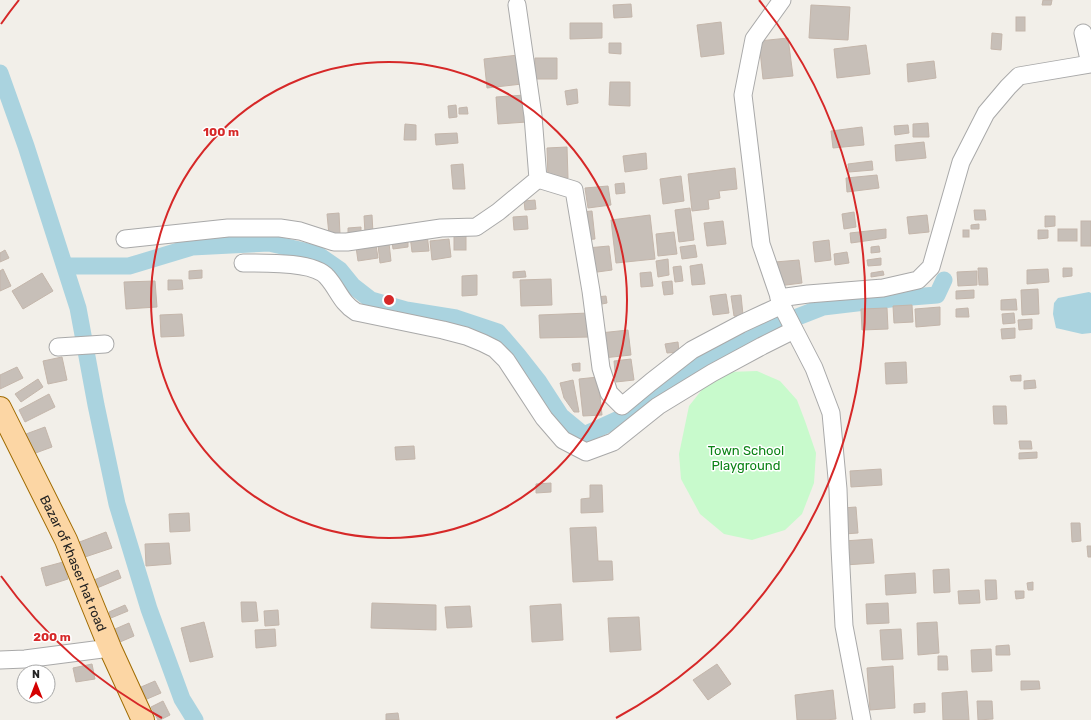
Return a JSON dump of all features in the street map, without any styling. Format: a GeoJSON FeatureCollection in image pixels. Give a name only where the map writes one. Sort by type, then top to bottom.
{"type":"FeatureCollection","features":[{"type":"Feature","properties":{"kind":"main road","name":"Bazar of khaser hat road"},"geometry":{"type":"LineString","coordinates":[[0,408],[66,540],[110,648],[143,720]]}},
{"type":"Feature","properties":{"kind":"street"},"geometry":{"type":"LineString","coordinates":[[782,0],[754,39],[743,96],[761,244],[781,303],[814,368],[830,413],[838,489],[844,626],[862,720]]}},
{"type":"Feature","properties":{"kind":"street"},"geometry":{"type":"LineString","coordinates":[[518,5],[533,116],[538,179]]}},
{"type":"Feature","properties":{"kind":"street"},"geometry":{"type":"LineString","coordinates":[[538,179],[574,190],[591,291],[601,368],[609,393],[622,406],[692,350],[781,303],[808,294],[883,288],[918,280],[931,267],[960,162],[986,113],[1008,86],[1019,76],[1090,66],[1083,33]]}},
{"type":"Feature","properties":{"kind":"street"},"geometry":{"type":"LineString","coordinates":[[125,239],[228,228],[280,228],[300,231],[334,242],[347,242],[441,228],[476,227],[498,212],[538,179]]}},
{"type":"Feature","properties":{"kind":"street"},"geometry":{"type":"LineString","coordinates":[[243,263],[282,264],[310,268],[326,275],[334,285],[342,300],[356,312],[466,336],[495,349],[506,360],[544,418],[563,440],[586,452],[613,442],[658,406],[712,372],[762,346],[795,333]]}},
{"type":"Feature","properties":{"kind":"street"},"geometry":{"type":"LineString","coordinates":[[58,347],[105,344]]}},
{"type":"Feature","properties":{"kind":"street"},"geometry":{"type":"LineString","coordinates":[[0,660],[25,659],[110,648]]}},
{"type":"Feature","properties":{"kind":"green space","name":"Town School Playground"},"geometry":{"type":"Polygon","coordinates":[[[757,371],[780,381],[797,400],[816,453],[814,483],[802,514],[785,530],[752,540],[724,534],[700,514],[681,479],[679,454],[689,406],[708,382],[728,372],[757,371]]]}},
{"type":"Feature","properties":{"kind":"water"},"geometry":{"type":"Polygon","coordinates":[[[1089,292],[1091,293],[1091,333],[1082,334],[1056,328],[1053,314],[1054,303],[1058,298],[1089,292]]]}},
{"type":"Feature","properties":{"kind":"building"},"geometry":{"type":"Polygon","coordinates":[[[1043,0],[1052,0],[1051,5],[1042,5],[1043,0]]]}},
{"type":"Feature","properties":{"kind":"building"},"geometry":{"type":"Polygon","coordinates":[[[631,4],[632,17],[614,18],[613,5],[631,4]]]}},
{"type":"Feature","properties":{"kind":"building"},"geometry":{"type":"Polygon","coordinates":[[[811,5],[850,7],[848,40],[809,38],[811,5]]]}},
{"type":"Feature","properties":{"kind":"building"},"geometry":{"type":"Polygon","coordinates":[[[1016,17],[1025,17],[1025,31],[1016,31],[1016,17]]]}},
{"type":"Feature","properties":{"kind":"building"},"geometry":{"type":"Polygon","coordinates":[[[721,22],[724,54],[701,57],[697,25],[721,22]]]}},
{"type":"Feature","properties":{"kind":"building"},"geometry":{"type":"Polygon","coordinates":[[[570,23],[602,23],[602,38],[570,39],[570,23]]]}},
{"type":"Feature","properties":{"kind":"building"},"geometry":{"type":"Polygon","coordinates":[[[992,33],[1002,34],[1001,50],[991,49],[992,33]]]}},
{"type":"Feature","properties":{"kind":"building"},"geometry":{"type":"Polygon","coordinates":[[[788,38],[793,76],[763,79],[759,41],[788,38]]]}},
{"type":"Feature","properties":{"kind":"building"},"geometry":{"type":"Polygon","coordinates":[[[609,43],[621,43],[621,54],[609,53],[609,43]]]}},
{"type":"Feature","properties":{"kind":"building"},"geometry":{"type":"Polygon","coordinates":[[[866,45],[870,74],[837,78],[834,49],[866,45]]]}},
{"type":"Feature","properties":{"kind":"building"},"geometry":{"type":"Polygon","coordinates":[[[518,55],[522,84],[487,88],[484,59],[518,55]]]}},
{"type":"Feature","properties":{"kind":"building"},"geometry":{"type":"Polygon","coordinates":[[[535,58],[557,58],[557,79],[534,79],[535,58]]]}},
{"type":"Feature","properties":{"kind":"building"},"geometry":{"type":"Polygon","coordinates":[[[934,61],[936,78],[908,82],[907,64],[934,61]]]}},
{"type":"Feature","properties":{"kind":"building"},"geometry":{"type":"Polygon","coordinates":[[[610,82],[630,82],[630,106],[609,105],[610,82]]]}},
{"type":"Feature","properties":{"kind":"building"},"geometry":{"type":"Polygon","coordinates":[[[577,89],[578,103],[567,105],[565,91],[577,89]]]}},
{"type":"Feature","properties":{"kind":"building"},"geometry":{"type":"Polygon","coordinates":[[[525,95],[527,122],[498,124],[496,97],[525,95]]]}},
{"type":"Feature","properties":{"kind":"building"},"geometry":{"type":"Polygon","coordinates":[[[456,105],[457,117],[449,118],[448,106],[456,105]]]}},
{"type":"Feature","properties":{"kind":"building"},"geometry":{"type":"Polygon","coordinates":[[[467,107],[468,114],[459,114],[459,108],[467,107]]]}},
{"type":"Feature","properties":{"kind":"building"},"geometry":{"type":"Polygon","coordinates":[[[928,123],[929,137],[913,137],[913,124],[928,123]]]}},
{"type":"Feature","properties":{"kind":"building"},"geometry":{"type":"Polygon","coordinates":[[[405,124],[416,125],[416,140],[404,140],[405,124]]]}},
{"type":"Feature","properties":{"kind":"building"},"geometry":{"type":"Polygon","coordinates":[[[908,125],[909,133],[895,135],[894,126],[908,125]]]}},
{"type":"Feature","properties":{"kind":"building"},"geometry":{"type":"Polygon","coordinates":[[[862,127],[864,145],[833,148],[831,131],[862,127]]]}},
{"type":"Feature","properties":{"kind":"building"},"geometry":{"type":"Polygon","coordinates":[[[457,133],[458,143],[436,145],[435,134],[457,133]]]}},
{"type":"Feature","properties":{"kind":"building"},"geometry":{"type":"Polygon","coordinates":[[[924,142],[926,158],[896,161],[895,145],[924,142]]]}},
{"type":"Feature","properties":{"kind":"building"},"geometry":{"type":"Polygon","coordinates":[[[567,147],[568,178],[548,179],[547,148],[567,147]]]}},
{"type":"Feature","properties":{"kind":"building"},"geometry":{"type":"Polygon","coordinates":[[[646,153],[647,169],[625,172],[623,156],[646,153]]]}},
{"type":"Feature","properties":{"kind":"building"},"geometry":{"type":"Polygon","coordinates":[[[872,161],[873,170],[849,172],[848,164],[872,161]]]}},
{"type":"Feature","properties":{"kind":"building"},"geometry":{"type":"Polygon","coordinates":[[[463,164],[465,189],[453,189],[451,165],[463,164]]]}},
{"type":"Feature","properties":{"kind":"building"},"geometry":{"type":"Polygon","coordinates":[[[735,168],[737,189],[719,191],[720,198],[708,200],[709,209],[692,211],[688,174],[735,168]]]}},
{"type":"Feature","properties":{"kind":"building"},"geometry":{"type":"Polygon","coordinates":[[[877,175],[879,188],[847,192],[846,178],[877,175]]]}},
{"type":"Feature","properties":{"kind":"building"},"geometry":{"type":"Polygon","coordinates":[[[681,176],[684,201],[663,204],[660,179],[681,176]]]}},
{"type":"Feature","properties":{"kind":"building"},"geometry":{"type":"Polygon","coordinates":[[[624,183],[625,193],[616,194],[615,184],[624,183]]]}},
{"type":"Feature","properties":{"kind":"building"},"geometry":{"type":"Polygon","coordinates":[[[608,186],[611,205],[588,208],[585,188],[608,186]]]}},
{"type":"Feature","properties":{"kind":"building"},"geometry":{"type":"Polygon","coordinates":[[[535,200],[536,209],[525,210],[524,201],[535,200]]]}},
{"type":"Feature","properties":{"kind":"building"},"geometry":{"type":"Polygon","coordinates":[[[690,208],[694,240],[679,242],[675,210],[690,208]]]}},
{"type":"Feature","properties":{"kind":"building"},"geometry":{"type":"Polygon","coordinates":[[[974,210],[985,210],[986,220],[975,220],[974,210]]]}},
{"type":"Feature","properties":{"kind":"building"},"geometry":{"type":"Polygon","coordinates":[[[592,211],[595,239],[584,240],[581,212],[592,211]]]}},
{"type":"Feature","properties":{"kind":"building"},"geometry":{"type":"Polygon","coordinates":[[[854,212],[856,227],[844,229],[842,214],[854,212]]]}},
{"type":"Feature","properties":{"kind":"building"},"geometry":{"type":"Polygon","coordinates":[[[339,213],[340,234],[329,235],[327,214],[339,213]]]}},
{"type":"Feature","properties":{"kind":"building"},"geometry":{"type":"Polygon","coordinates":[[[372,215],[373,233],[365,233],[364,216],[372,215]]]}},
{"type":"Feature","properties":{"kind":"building"},"geometry":{"type":"Polygon","coordinates":[[[650,215],[655,259],[616,263],[611,220],[650,215]]]}},
{"type":"Feature","properties":{"kind":"building"},"geometry":{"type":"Polygon","coordinates":[[[927,215],[929,232],[909,234],[907,217],[927,215]]]}},
{"type":"Feature","properties":{"kind":"building"},"geometry":{"type":"Polygon","coordinates":[[[527,216],[528,229],[514,230],[513,217],[527,216]]]}},
{"type":"Feature","properties":{"kind":"building"},"geometry":{"type":"Polygon","coordinates":[[[1045,216],[1055,216],[1055,226],[1045,227],[1045,216]]]}},
{"type":"Feature","properties":{"kind":"building"},"geometry":{"type":"Polygon","coordinates":[[[723,221],[726,244],[707,246],[704,223],[723,221]]]}},
{"type":"Feature","properties":{"kind":"building"},"geometry":{"type":"Polygon","coordinates":[[[1081,221],[1091,221],[1091,246],[1081,246],[1081,221]]]}},
{"type":"Feature","properties":{"kind":"building"},"geometry":{"type":"Polygon","coordinates":[[[979,224],[979,229],[971,229],[971,225],[979,224]]]}},
{"type":"Feature","properties":{"kind":"building"},"geometry":{"type":"Polygon","coordinates":[[[361,227],[361,235],[348,236],[348,228],[361,227]]]}},
{"type":"Feature","properties":{"kind":"building"},"geometry":{"type":"Polygon","coordinates":[[[886,229],[886,238],[851,243],[850,233],[886,229]]]}},
{"type":"Feature","properties":{"kind":"building"},"geometry":{"type":"Polygon","coordinates":[[[1058,229],[1077,229],[1077,241],[1058,241],[1058,229]]]}},
{"type":"Feature","properties":{"kind":"building"},"geometry":{"type":"Polygon","coordinates":[[[963,230],[969,230],[969,237],[963,237],[963,230]]]}},
{"type":"Feature","properties":{"kind":"building"},"geometry":{"type":"Polygon","coordinates":[[[1038,230],[1048,230],[1048,238],[1038,239],[1038,230]]]}},
{"type":"Feature","properties":{"kind":"building"},"geometry":{"type":"Polygon","coordinates":[[[454,232],[466,232],[466,250],[454,250],[454,232]]]}},
{"type":"Feature","properties":{"kind":"building"},"geometry":{"type":"Polygon","coordinates":[[[674,232],[677,254],[658,256],[656,234],[674,232]]]}},
{"type":"Feature","properties":{"kind":"building"},"geometry":{"type":"Polygon","coordinates":[[[427,234],[429,251],[412,252],[410,236],[427,234]]]}},
{"type":"Feature","properties":{"kind":"building"},"geometry":{"type":"Polygon","coordinates":[[[449,239],[451,257],[432,260],[430,241],[449,239]]]}},
{"type":"Feature","properties":{"kind":"building"},"geometry":{"type":"Polygon","coordinates":[[[408,240],[408,247],[393,249],[392,242],[408,240]]]}},
{"type":"Feature","properties":{"kind":"building"},"geometry":{"type":"Polygon","coordinates":[[[829,240],[831,260],[815,262],[813,242],[829,240]]]}},
{"type":"Feature","properties":{"kind":"building"},"geometry":{"type":"Polygon","coordinates":[[[389,243],[391,261],[380,263],[378,245],[389,243]]]}},
{"type":"Feature","properties":{"kind":"building"},"geometry":{"type":"Polygon","coordinates":[[[376,245],[378,258],[358,261],[356,247],[376,245]]]}},
{"type":"Feature","properties":{"kind":"building"},"geometry":{"type":"Polygon","coordinates":[[[695,245],[697,257],[682,259],[680,247],[695,245]]]}},
{"type":"Feature","properties":{"kind":"building"},"geometry":{"type":"Polygon","coordinates":[[[609,246],[612,270],[590,273],[587,248],[609,246]]]}},
{"type":"Feature","properties":{"kind":"building"},"geometry":{"type":"Polygon","coordinates":[[[879,246],[880,252],[871,253],[871,247],[879,246]]]}},
{"type":"Feature","properties":{"kind":"building"},"geometry":{"type":"Polygon","coordinates":[[[5,250],[9,258],[0,262],[0,253],[5,250]]]}},
{"type":"Feature","properties":{"kind":"building"},"geometry":{"type":"Polygon","coordinates":[[[847,252],[849,263],[835,265],[834,254],[847,252]]]}},
{"type":"Feature","properties":{"kind":"building"},"geometry":{"type":"Polygon","coordinates":[[[881,258],[881,265],[868,266],[867,260],[881,258]]]}},
{"type":"Feature","properties":{"kind":"building"},"geometry":{"type":"Polygon","coordinates":[[[668,259],[669,275],[658,277],[656,261],[668,259]]]}},
{"type":"Feature","properties":{"kind":"building"},"geometry":{"type":"Polygon","coordinates":[[[799,260],[802,283],[778,286],[775,262],[799,260]]]}},
{"type":"Feature","properties":{"kind":"building"},"geometry":{"type":"Polygon","coordinates":[[[702,264],[705,284],[692,285],[690,266],[702,264]]]}},
{"type":"Feature","properties":{"kind":"building"},"geometry":{"type":"Polygon","coordinates":[[[681,266],[683,281],[675,282],[673,267],[681,266]]]}},
{"type":"Feature","properties":{"kind":"building"},"geometry":{"type":"Polygon","coordinates":[[[978,268],[987,268],[988,285],[979,285],[978,268]]]}},
{"type":"Feature","properties":{"kind":"building"},"geometry":{"type":"Polygon","coordinates":[[[1063,268],[1072,268],[1072,276],[1063,277],[1063,268]]]}},
{"type":"Feature","properties":{"kind":"building"},"geometry":{"type":"Polygon","coordinates":[[[3,269],[11,286],[0,291],[0,271],[3,269]]]}},
{"type":"Feature","properties":{"kind":"building"},"geometry":{"type":"Polygon","coordinates":[[[1048,269],[1049,282],[1027,284],[1027,270],[1048,269]]]}},
{"type":"Feature","properties":{"kind":"building"},"geometry":{"type":"Polygon","coordinates":[[[202,270],[202,278],[189,279],[189,271],[202,270]]]}},
{"type":"Feature","properties":{"kind":"building"},"geometry":{"type":"Polygon","coordinates":[[[525,271],[526,277],[513,278],[513,272],[525,271]]]}},
{"type":"Feature","properties":{"kind":"building"},"geometry":{"type":"Polygon","coordinates":[[[883,271],[884,275],[871,277],[871,273],[883,271]]]}},
{"type":"Feature","properties":{"kind":"building"},"geometry":{"type":"Polygon","coordinates":[[[977,271],[977,285],[958,286],[957,272],[977,271]]]}},
{"type":"Feature","properties":{"kind":"building"},"geometry":{"type":"Polygon","coordinates":[[[651,272],[653,286],[641,287],[640,273],[651,272]]]}},
{"type":"Feature","properties":{"kind":"building"},"geometry":{"type":"Polygon","coordinates":[[[42,273],[53,291],[23,309],[12,291],[42,273]]]}},
{"type":"Feature","properties":{"kind":"building"},"geometry":{"type":"Polygon","coordinates":[[[477,275],[477,295],[462,296],[462,276],[477,275]]]}},
{"type":"Feature","properties":{"kind":"building"},"geometry":{"type":"Polygon","coordinates":[[[551,279],[552,305],[521,306],[520,280],[551,279]]]}},
{"type":"Feature","properties":{"kind":"building"},"geometry":{"type":"Polygon","coordinates":[[[168,280],[182,280],[183,289],[168,290],[168,280]]]}},
{"type":"Feature","properties":{"kind":"building"},"geometry":{"type":"Polygon","coordinates":[[[155,281],[157,307],[126,309],[124,282],[155,281]]]}},
{"type":"Feature","properties":{"kind":"building"},"geometry":{"type":"Polygon","coordinates":[[[672,281],[673,294],[664,295],[662,282],[672,281]]]}},
{"type":"Feature","properties":{"kind":"building"},"geometry":{"type":"Polygon","coordinates":[[[1038,289],[1039,314],[1022,315],[1021,290],[1038,289]]]}},
{"type":"Feature","properties":{"kind":"building"},"geometry":{"type":"Polygon","coordinates":[[[974,290],[974,298],[956,299],[956,291],[974,290]]]}},
{"type":"Feature","properties":{"kind":"building"},"geometry":{"type":"Polygon","coordinates":[[[726,294],[729,313],[713,315],[710,296],[726,294]]]}},
{"type":"Feature","properties":{"kind":"building"},"geometry":{"type":"Polygon","coordinates":[[[741,295],[743,315],[734,316],[731,296],[741,295]]]}},
{"type":"Feature","properties":{"kind":"building"},"geometry":{"type":"Polygon","coordinates":[[[606,296],[607,303],[597,305],[596,297],[606,296]]]}},
{"type":"Feature","properties":{"kind":"building"},"geometry":{"type":"Polygon","coordinates":[[[1016,299],[1017,310],[1001,310],[1001,300],[1016,299]]]}},
{"type":"Feature","properties":{"kind":"building"},"geometry":{"type":"Polygon","coordinates":[[[912,305],[913,322],[894,323],[893,306],[912,305]]]}},
{"type":"Feature","properties":{"kind":"building"},"geometry":{"type":"Polygon","coordinates":[[[940,307],[940,325],[916,327],[915,309],[940,307]]]}},
{"type":"Feature","properties":{"kind":"building"},"geometry":{"type":"Polygon","coordinates":[[[887,308],[888,329],[862,330],[861,309],[887,308]]]}},
{"type":"Feature","properties":{"kind":"building"},"geometry":{"type":"Polygon","coordinates":[[[968,308],[969,317],[956,317],[956,309],[968,308]]]}},
{"type":"Feature","properties":{"kind":"building"},"geometry":{"type":"Polygon","coordinates":[[[589,313],[590,337],[540,338],[539,315],[589,313]]]}},
{"type":"Feature","properties":{"kind":"building"},"geometry":{"type":"Polygon","coordinates":[[[1014,313],[1015,323],[1003,324],[1002,314],[1014,313]]]}},
{"type":"Feature","properties":{"kind":"building"},"geometry":{"type":"Polygon","coordinates":[[[182,314],[184,336],[161,337],[160,315],[182,314]]]}},
{"type":"Feature","properties":{"kind":"building"},"geometry":{"type":"Polygon","coordinates":[[[1032,319],[1032,329],[1019,330],[1018,320],[1032,319]]]}},
{"type":"Feature","properties":{"kind":"building"},"geometry":{"type":"Polygon","coordinates":[[[1015,328],[1015,338],[1002,339],[1001,329],[1015,328]]]}},
{"type":"Feature","properties":{"kind":"building"},"geometry":{"type":"Polygon","coordinates":[[[628,330],[631,355],[603,358],[600,333],[628,330]]]}},
{"type":"Feature","properties":{"kind":"building"},"geometry":{"type":"Polygon","coordinates":[[[678,342],[679,352],[667,353],[665,344],[678,342]]]}},
{"type":"Feature","properties":{"kind":"building"},"geometry":{"type":"Polygon","coordinates":[[[62,357],[67,380],[48,384],[43,361],[62,357]]]}},
{"type":"Feature","properties":{"kind":"building"},"geometry":{"type":"Polygon","coordinates":[[[631,359],[634,380],[616,382],[614,361],[631,359]]]}},
{"type":"Feature","properties":{"kind":"building"},"geometry":{"type":"Polygon","coordinates":[[[906,362],[907,383],[886,384],[885,363],[906,362]]]}},
{"type":"Feature","properties":{"kind":"building"},"geometry":{"type":"Polygon","coordinates":[[[580,363],[580,371],[573,371],[572,364],[580,363]]]}},
{"type":"Feature","properties":{"kind":"building"},"geometry":{"type":"Polygon","coordinates":[[[17,367],[23,378],[0,389],[0,375],[17,367]]]}},
{"type":"Feature","properties":{"kind":"building"},"geometry":{"type":"Polygon","coordinates":[[[1021,375],[1021,381],[1011,381],[1010,376],[1021,375]]]}},
{"type":"Feature","properties":{"kind":"building"},"geometry":{"type":"Polygon","coordinates":[[[598,377],[602,415],[583,416],[579,379],[598,377]]]}},
{"type":"Feature","properties":{"kind":"building"},"geometry":{"type":"Polygon","coordinates":[[[38,379],[43,387],[21,402],[15,394],[38,379]]]}},
{"type":"Feature","properties":{"kind":"building"},"geometry":{"type":"Polygon","coordinates":[[[573,380],[579,412],[574,412],[564,398],[560,383],[573,380]]]}},
{"type":"Feature","properties":{"kind":"building"},"geometry":{"type":"Polygon","coordinates":[[[1035,380],[1036,388],[1024,389],[1024,381],[1035,380]]]}},
{"type":"Feature","properties":{"kind":"building"},"geometry":{"type":"Polygon","coordinates":[[[49,394],[55,407],[25,422],[19,410],[49,394]]]}},
{"type":"Feature","properties":{"kind":"building"},"geometry":{"type":"Polygon","coordinates":[[[993,406],[1006,406],[1007,424],[994,424],[993,406]]]}},
{"type":"Feature","properties":{"kind":"building"},"geometry":{"type":"Polygon","coordinates":[[[45,427],[52,447],[33,454],[26,434],[45,427]]]}},
{"type":"Feature","properties":{"kind":"building"},"geometry":{"type":"Polygon","coordinates":[[[1019,441],[1031,441],[1032,449],[1020,449],[1019,441]]]}},
{"type":"Feature","properties":{"kind":"building"},"geometry":{"type":"Polygon","coordinates":[[[414,446],[415,459],[396,460],[395,447],[414,446]]]}},
{"type":"Feature","properties":{"kind":"building"},"geometry":{"type":"Polygon","coordinates":[[[1037,452],[1037,458],[1019,459],[1019,453],[1037,452]]]}},
{"type":"Feature","properties":{"kind":"building"},"geometry":{"type":"Polygon","coordinates":[[[881,469],[882,485],[851,487],[850,471],[881,469]]]}},
{"type":"Feature","properties":{"kind":"building"},"geometry":{"type":"Polygon","coordinates":[[[551,483],[551,492],[536,493],[536,484],[551,483]]]}},
{"type":"Feature","properties":{"kind":"building"},"geometry":{"type":"Polygon","coordinates":[[[590,485],[602,485],[603,512],[581,513],[581,499],[590,498],[590,485]]]}},
{"type":"Feature","properties":{"kind":"building"},"geometry":{"type":"Polygon","coordinates":[[[856,507],[858,533],[844,534],[843,508],[856,507]]]}},
{"type":"Feature","properties":{"kind":"building"},"geometry":{"type":"Polygon","coordinates":[[[189,513],[190,531],[170,532],[169,514],[189,513]]]}},
{"type":"Feature","properties":{"kind":"building"},"geometry":{"type":"Polygon","coordinates":[[[1071,523],[1080,523],[1081,541],[1072,542],[1071,523]]]}},
{"type":"Feature","properties":{"kind":"building"},"geometry":{"type":"Polygon","coordinates":[[[596,527],[598,561],[612,561],[613,580],[573,582],[570,528],[596,527]]]}},
{"type":"Feature","properties":{"kind":"building"},"geometry":{"type":"Polygon","coordinates":[[[106,532],[112,548],[82,558],[77,543],[106,532]]]}},
{"type":"Feature","properties":{"kind":"building"},"geometry":{"type":"Polygon","coordinates":[[[872,539],[874,563],[845,565],[844,541],[872,539]]]}},
{"type":"Feature","properties":{"kind":"building"},"geometry":{"type":"Polygon","coordinates":[[[169,543],[171,564],[146,566],[145,544],[169,543]]]}},
{"type":"Feature","properties":{"kind":"building"},"geometry":{"type":"Polygon","coordinates":[[[1087,546],[1091,546],[1091,557],[1088,557],[1087,546]]]}},
{"type":"Feature","properties":{"kind":"building"},"geometry":{"type":"Polygon","coordinates":[[[63,562],[68,579],[46,586],[41,568],[63,562]]]}},
{"type":"Feature","properties":{"kind":"building"},"geometry":{"type":"Polygon","coordinates":[[[949,569],[950,592],[934,593],[933,570],[949,569]]]}},
{"type":"Feature","properties":{"kind":"building"},"geometry":{"type":"Polygon","coordinates":[[[118,570],[121,578],[97,588],[94,580],[118,570]]]}},
{"type":"Feature","properties":{"kind":"building"},"geometry":{"type":"Polygon","coordinates":[[[915,573],[916,593],[886,595],[885,575],[915,573]]]}},
{"type":"Feature","properties":{"kind":"building"},"geometry":{"type":"Polygon","coordinates":[[[985,580],[996,580],[997,599],[986,600],[985,580]]]}},
{"type":"Feature","properties":{"kind":"building"},"geometry":{"type":"Polygon","coordinates":[[[1033,582],[1033,590],[1028,590],[1027,583],[1033,582]]]}},
{"type":"Feature","properties":{"kind":"building"},"geometry":{"type":"Polygon","coordinates":[[[979,590],[980,603],[959,604],[958,591],[979,590]]]}},
{"type":"Feature","properties":{"kind":"building"},"geometry":{"type":"Polygon","coordinates":[[[1015,591],[1024,591],[1024,598],[1016,599],[1015,591]]]}},
{"type":"Feature","properties":{"kind":"building"},"geometry":{"type":"Polygon","coordinates":[[[241,602],[256,602],[258,621],[242,622],[241,602]]]}},
{"type":"Feature","properties":{"kind":"building"},"geometry":{"type":"Polygon","coordinates":[[[372,603],[436,605],[436,630],[371,628],[372,603]]]}},
{"type":"Feature","properties":{"kind":"building"},"geometry":{"type":"Polygon","coordinates":[[[888,603],[889,623],[867,624],[866,604],[888,603]]]}},
{"type":"Feature","properties":{"kind":"building"},"geometry":{"type":"Polygon","coordinates":[[[561,604],[563,640],[532,642],[530,606],[561,604]]]}},
{"type":"Feature","properties":{"kind":"building"},"geometry":{"type":"Polygon","coordinates":[[[125,605],[128,611],[111,618],[109,612],[125,605]]]}},
{"type":"Feature","properties":{"kind":"building"},"geometry":{"type":"Polygon","coordinates":[[[470,606],[472,627],[447,628],[445,607],[470,606]]]}},
{"type":"Feature","properties":{"kind":"building"},"geometry":{"type":"Polygon","coordinates":[[[278,610],[279,625],[265,626],[264,611],[278,610]]]}},
{"type":"Feature","properties":{"kind":"building"},"geometry":{"type":"Polygon","coordinates":[[[639,617],[641,650],[610,652],[608,618],[639,617]]]}},
{"type":"Feature","properties":{"kind":"building"},"geometry":{"type":"Polygon","coordinates":[[[204,622],[213,657],[190,662],[181,628],[204,622]]]}},
{"type":"Feature","properties":{"kind":"building"},"geometry":{"type":"Polygon","coordinates":[[[937,622],[939,653],[918,655],[917,623],[937,622]]]}},
{"type":"Feature","properties":{"kind":"building"},"geometry":{"type":"Polygon","coordinates":[[[129,623],[134,636],[120,642],[115,629],[129,623]]]}},
{"type":"Feature","properties":{"kind":"building"},"geometry":{"type":"Polygon","coordinates":[[[275,629],[276,646],[256,648],[255,630],[275,629]]]}},
{"type":"Feature","properties":{"kind":"building"},"geometry":{"type":"Polygon","coordinates":[[[901,629],[903,659],[882,660],[880,630],[901,629]]]}},
{"type":"Feature","properties":{"kind":"building"},"geometry":{"type":"Polygon","coordinates":[[[1009,645],[1010,655],[996,655],[996,646],[1009,645]]]}},
{"type":"Feature","properties":{"kind":"building"},"geometry":{"type":"Polygon","coordinates":[[[991,649],[992,671],[972,672],[971,650],[991,649]]]}},
{"type":"Feature","properties":{"kind":"building"},"geometry":{"type":"Polygon","coordinates":[[[938,656],[947,656],[948,670],[938,670],[938,656]]]}},
{"type":"Feature","properties":{"kind":"building"},"geometry":{"type":"Polygon","coordinates":[[[92,664],[95,679],[76,682],[73,668],[92,664]]]}},
{"type":"Feature","properties":{"kind":"building"},"geometry":{"type":"Polygon","coordinates":[[[717,664],[731,684],[708,700],[693,680],[717,664]]]}},
{"type":"Feature","properties":{"kind":"building"},"geometry":{"type":"Polygon","coordinates":[[[893,666],[895,708],[870,710],[867,668],[893,666]]]}},
{"type":"Feature","properties":{"kind":"building"},"geometry":{"type":"Polygon","coordinates":[[[155,681],[161,693],[147,699],[141,687],[155,681]]]}},
{"type":"Feature","properties":{"kind":"building"},"geometry":{"type":"Polygon","coordinates":[[[1021,681],[1039,681],[1040,689],[1021,690],[1021,681]]]}},
{"type":"Feature","properties":{"kind":"building"},"geometry":{"type":"Polygon","coordinates":[[[833,690],[836,719],[797,720],[795,695],[833,690]]]}},
{"type":"Feature","properties":{"kind":"building"},"geometry":{"type":"Polygon","coordinates":[[[967,691],[969,720],[943,720],[942,693],[967,691]]]}},
{"type":"Feature","properties":{"kind":"building"},"geometry":{"type":"Polygon","coordinates":[[[163,701],[170,715],[158,720],[151,707],[163,701]]]}},
{"type":"Feature","properties":{"kind":"building"},"geometry":{"type":"Polygon","coordinates":[[[977,701],[992,701],[993,719],[978,720],[977,701]]]}},
{"type":"Feature","properties":{"kind":"building"},"geometry":{"type":"Polygon","coordinates":[[[925,703],[925,712],[914,713],[914,704],[925,703]]]}},
{"type":"Feature","properties":{"kind":"building"},"geometry":{"type":"Polygon","coordinates":[[[398,713],[399,720],[386,720],[386,714],[398,713]]]}},
{"type":"Feature","properties":{"kind":"waterway"},"geometry":{"type":"LineString","coordinates":[[0,73],[26,146],[78,308],[96,405],[117,504],[149,609],[182,699],[195,720]]}},
{"type":"Feature","properties":{"kind":"waterway"},"geometry":{"type":"LineString","coordinates":[[65,266],[129,266],[192,247],[269,243],[317,254],[340,270],[353,286],[371,300],[406,310],[456,318],[498,332],[539,382],[561,416],[584,435],[621,418],[675,377],[764,330],[823,307],[937,295],[944,280]]}}]}
